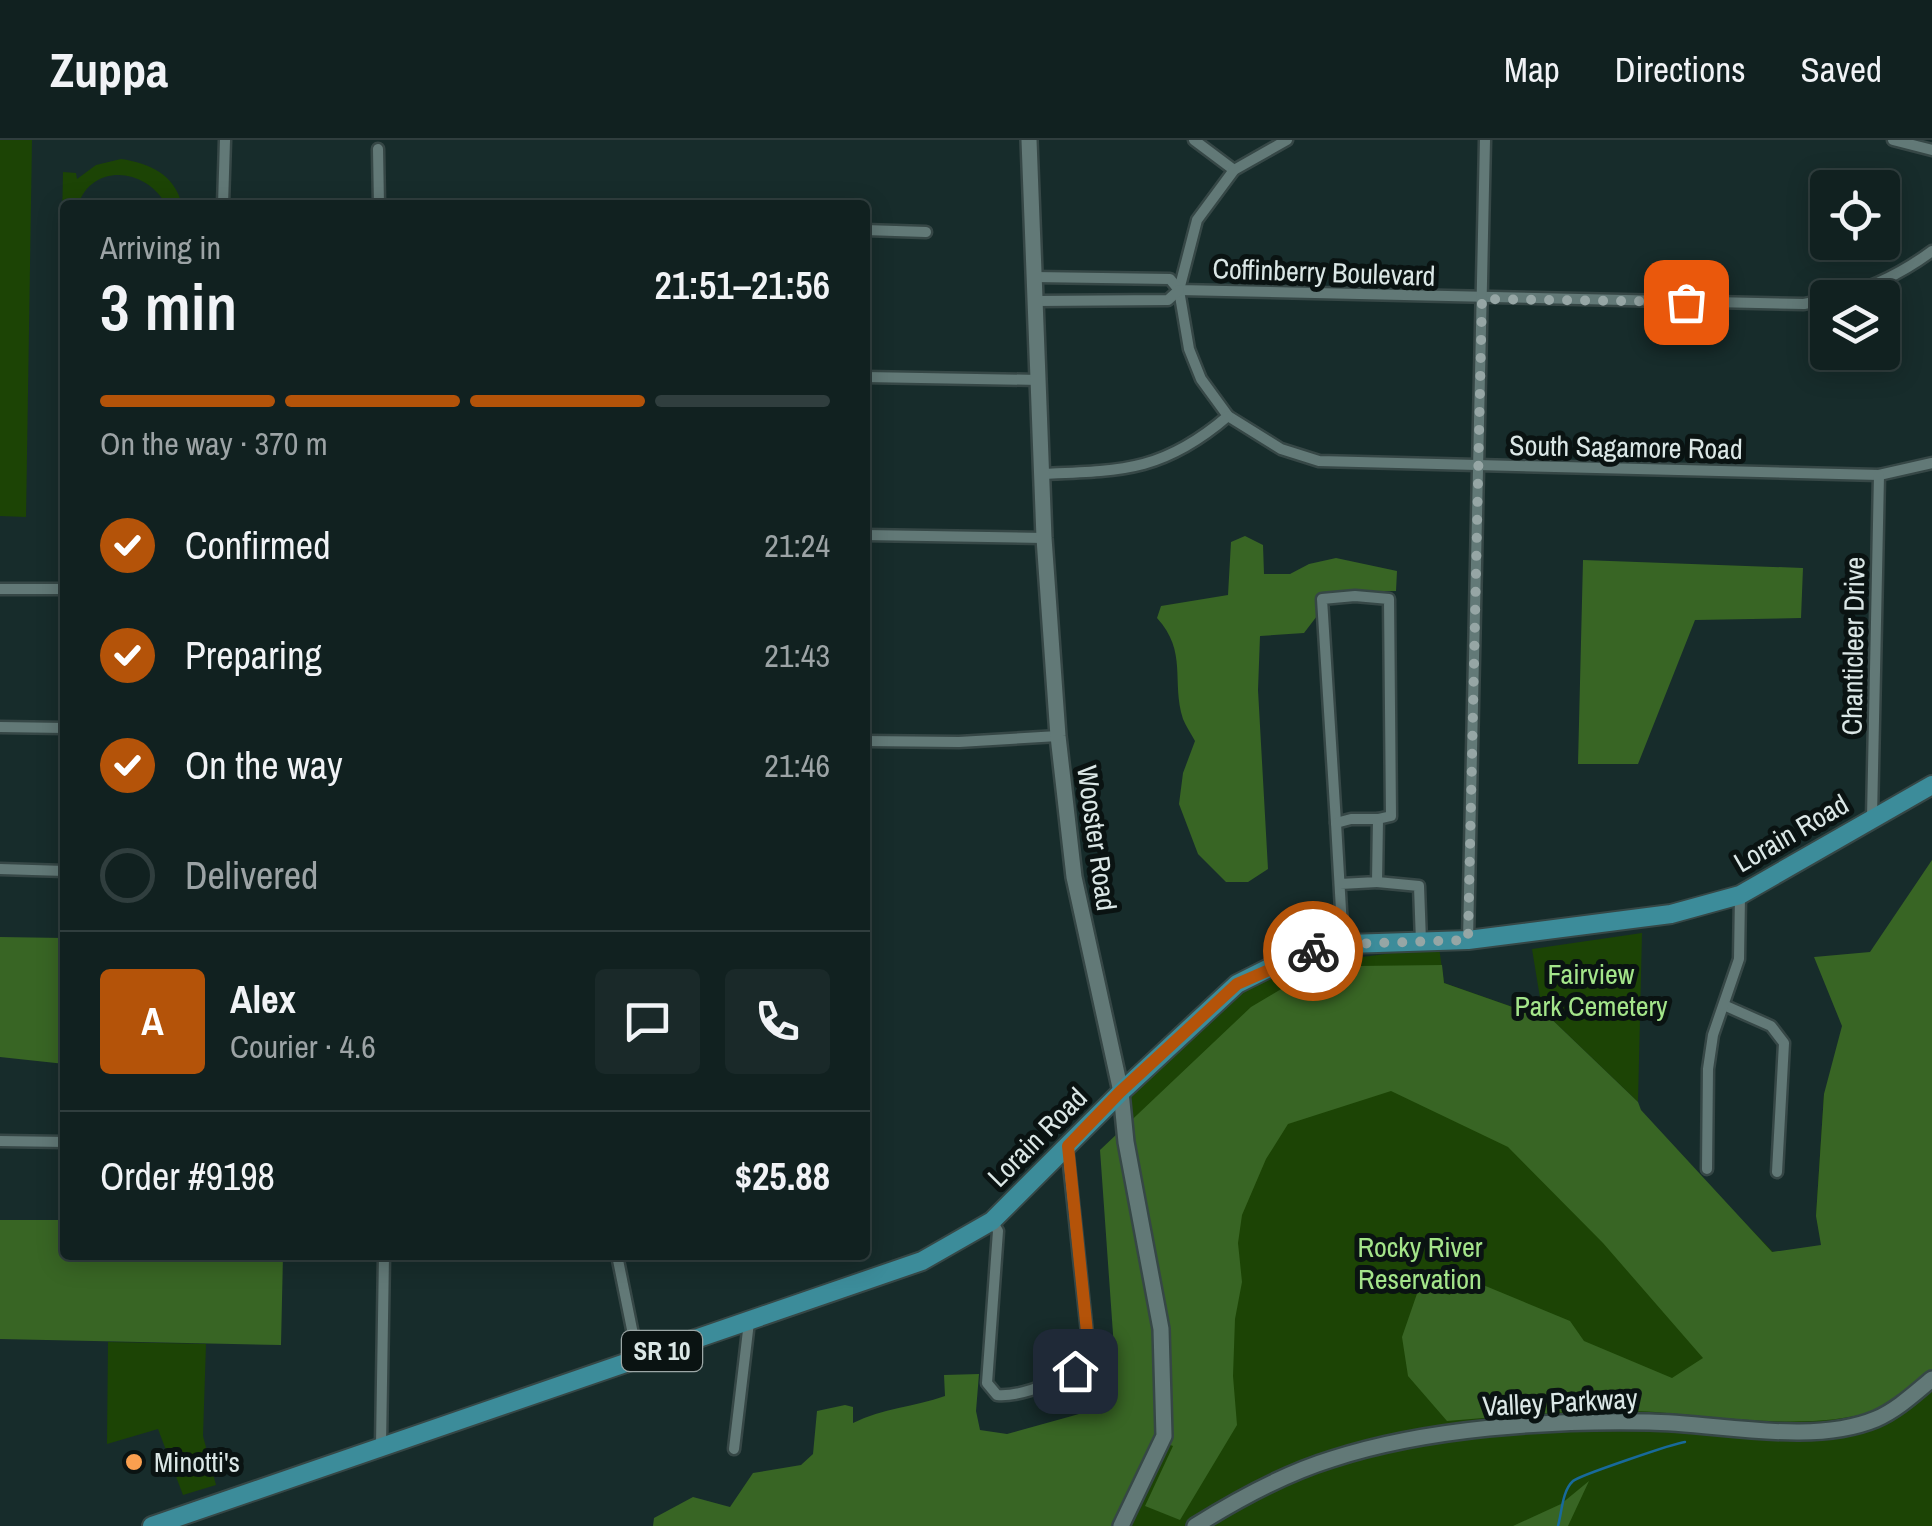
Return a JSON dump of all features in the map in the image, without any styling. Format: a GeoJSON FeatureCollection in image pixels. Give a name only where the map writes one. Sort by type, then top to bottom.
{"type":"FeatureCollection","features":[{"type":"Feature","properties":{"kind":"main road","name":"Lorain Road"},"geometry":{"type":"LineString","coordinates":[[152,1526],[922,1261],[992,1221],[1120,1092],[1237,984],[1282,962],[1343,945],[1468,940],[1671,914],[1740,895],[1932,785]]}},
{"type":"Feature","properties":{"kind":"street"},"geometry":{"type":"LineString","coordinates":[[224,140],[224,200]]}},
{"type":"Feature","properties":{"kind":"street","name":"Wooster Road"},"geometry":{"type":"LineString","coordinates":[[1029,140],[1044,538],[1058,736],[1074,877],[1120,1092],[1161,1329],[1164,1436],[1121,1526]]}},
{"type":"Feature","properties":{"kind":"street"},"geometry":{"type":"LineString","coordinates":[[1194,140],[1234,170]]}},
{"type":"Feature","properties":{"kind":"street"},"geometry":{"type":"LineString","coordinates":[[1179,290],[1196,220],[1234,170],[1287,140]]}},
{"type":"Feature","properties":{"kind":"street"},"geometry":{"type":"LineString","coordinates":[[1468,940],[1485,140]]}},
{"type":"Feature","properties":{"kind":"street"},"geometry":{"type":"LineString","coordinates":[[1893,140],[1932,150]]}},
{"type":"Feature","properties":{"kind":"street"},"geometry":{"type":"LineString","coordinates":[[378,148],[378,200]]}},
{"type":"Feature","properties":{"kind":"street"},"geometry":{"type":"LineString","coordinates":[[870,230],[926,232]]}},
{"type":"Feature","properties":{"kind":"street","name":"Coffinberry Boulevard"},"geometry":{"type":"LineString","coordinates":[[1886,280],[1932,251]]}},
{"type":"Feature","properties":{"kind":"street","name":"Coffinberry Boulevard"},"geometry":{"type":"LineString","coordinates":[[1034,276],[1170,279],[1179,290]]}},
{"type":"Feature","properties":{"kind":"street","name":"Coffinberry Boulevard"},"geometry":{"type":"LineString","coordinates":[[1036,301],[1168,300],[1179,290],[1810,303]]}},
{"type":"Feature","properties":{"kind":"street","name":"South Sagamore Road"},"geometry":{"type":"LineString","coordinates":[[1179,290],[1189,349],[1201,379],[1228,416],[1282,449],[1319,461],[1879,475],[1932,462]]}},
{"type":"Feature","properties":{"kind":"street"},"geometry":{"type":"LineString","coordinates":[[870,376],[1040,380]]}},
{"type":"Feature","properties":{"kind":"street"},"geometry":{"type":"LineString","coordinates":[[1042,474],[1112,471],[1156,461],[1199,441],[1228,416]]}},
{"type":"Feature","properties":{"kind":"street","name":"Chanticleer Drive"},"geometry":{"type":"LineString","coordinates":[[1872,818],[1879,475]]}},
{"type":"Feature","properties":{"kind":"street"},"geometry":{"type":"LineString","coordinates":[[870,535],[1044,538]]}},
{"type":"Feature","properties":{"kind":"street"},"geometry":{"type":"LineString","coordinates":[[0,589],[60,590]]}},
{"type":"Feature","properties":{"kind":"street"},"geometry":{"type":"LineString","coordinates":[[1336,823],[1391,816],[1389,600],[1355,596],[1322,600],[1343,945]]}},
{"type":"Feature","properties":{"kind":"street"},"geometry":{"type":"LineString","coordinates":[[0,727],[60,728]]}},
{"type":"Feature","properties":{"kind":"street"},"geometry":{"type":"LineString","coordinates":[[870,741],[960,742],[1058,736]]}},
{"type":"Feature","properties":{"kind":"street"},"geometry":{"type":"LineString","coordinates":[[1378,819],[1378,882]]}},
{"type":"Feature","properties":{"kind":"street"},"geometry":{"type":"LineString","coordinates":[[0,870],[60,870]]}},
{"type":"Feature","properties":{"kind":"street"},"geometry":{"type":"LineString","coordinates":[[1340,884],[1419,886],[1421,942]]}},
{"type":"Feature","properties":{"kind":"street"},"geometry":{"type":"LineString","coordinates":[[1707,1169],[1708,1069],[1714,1035],[1739,960],[1740,895]]}},
{"type":"Feature","properties":{"kind":"street"},"geometry":{"type":"LineString","coordinates":[[1726,1006],[1771,1026],[1784,1043],[1778,1172]]}},
{"type":"Feature","properties":{"kind":"street"},"geometry":{"type":"LineString","coordinates":[[0,1141],[60,1142]]}},
{"type":"Feature","properties":{"kind":"street"},"geometry":{"type":"LineString","coordinates":[[992,1221],[998,1230],[987,1383],[996,1394],[1010,1396],[1075,1371],[1087,1359],[1068,1146]]}},
{"type":"Feature","properties":{"kind":"street"},"geometry":{"type":"LineString","coordinates":[[381,1446],[384,1260]]}},
{"type":"Feature","properties":{"kind":"street"},"geometry":{"type":"LineString","coordinates":[[619,1260],[638,1359]]}},
{"type":"Feature","properties":{"kind":"street"},"geometry":{"type":"LineString","coordinates":[[734,1449],[749,1322]]}},
{"type":"Feature","properties":{"kind":"street","name":"Valley Parkway"},"geometry":{"type":"LineString","coordinates":[[1195,1526],[1300,1470],[1384,1445],[1574,1424],[1650,1422],[1768,1430],[1850,1427],[1879,1418],[1932,1379]]}},
{"type":"Feature","properties":{"kind":"green space"},"geometry":{"type":"Polygon","coordinates":[[[0,140],[32,140],[26,517],[0,516],[0,140]]]}},
{"type":"Feature","properties":{"kind":"green space"},"geometry":{"type":"Polygon","coordinates":[[[121,159],[142,164],[167,178],[180,200],[163,200],[147,184],[121,175],[96,181],[80,200],[62,200],[63,172],[76,173],[77,179],[96,165],[121,159]]]}},
{"type":"Feature","properties":{"kind":"green space"},"geometry":{"type":"Polygon","coordinates":[[[1245,536],[1263,545],[1264,574],[1290,574],[1309,564],[1336,558],[1397,571],[1396,591],[1322,592],[1317,616],[1304,633],[1260,636],[1258,690],[1268,869],[1248,882],[1226,882],[1198,854],[1179,804],[1183,773],[1195,741],[1183,719],[1176,655],[1157,618],[1161,606],[1228,595],[1231,542],[1245,536]]]}},
{"type":"Feature","properties":{"kind":"green space"},"geometry":{"type":"Polygon","coordinates":[[[1583,560],[1803,568],[1801,618],[1695,620],[1638,764],[1578,764],[1583,560]]]}},
{"type":"Feature","properties":{"kind":"green space"},"geometry":{"type":"Polygon","coordinates":[[[1932,860],[1932,1369],[1907,1395],[1874,1411],[1793,1422],[1609,1411],[1447,1421],[1408,1376],[1402,1337],[1420,1285],[1450,1295],[1459,1275],[1570,1321],[1584,1341],[1672,1378],[1703,1358],[1603,1243],[1508,1147],[1391,1091],[1288,1124],[1266,1159],[1242,1215],[1238,1243],[1242,1282],[1235,1319],[1233,1376],[1237,1425],[1180,1520],[1145,1506],[1173,1446],[1157,1440],[1112,1526],[653,1526],[654,1518],[693,1497],[730,1507],[753,1473],[801,1465],[813,1454],[817,1411],[853,1407],[853,1423],[945,1396],[944,1375],[979,1374],[976,1411],[980,1430],[1007,1434],[1097,1409],[1112,1387],[1114,1348],[1100,1150],[1251,1007],[1303,976],[1357,966],[1442,965],[1444,983],[1527,1012],[1542,1010],[1638,1102],[1641,1110],[1772,1252],[1821,1245],[1816,1216],[1824,1094],[1842,1026],[1814,957],[1870,952],[1932,860]]]}},
{"type":"Feature","properties":{"kind":"green space","name":"Rocky River Reservation"},"geometry":{"type":"Polygon","coordinates":[[[1932,887],[1932,1526],[1105,1526],[1162,1418],[1122,1092],[1270,969],[1439,947],[1444,983],[1527,1012],[1539,1010],[1773,1252],[1835,1307],[1816,1216],[1824,1094],[1932,887]]]}},
{"type":"Feature","properties":{"kind":"green space","name":"Fairview Park Cemetery"},"geometry":{"type":"Polygon","coordinates":[[[1642,933],[1638,1102],[1542,1010],[1532,949],[1642,933]]]}},
{"type":"Feature","properties":{"kind":"green space"},"geometry":{"type":"Polygon","coordinates":[[[0,937],[60,938],[60,1063],[0,1057],[0,937]]]}},
{"type":"Feature","properties":{"kind":"green space"},"geometry":{"type":"Polygon","coordinates":[[[0,1220],[60,1220],[60,1260],[283,1260],[281,1345],[0,1339],[0,1220]]]}},
{"type":"Feature","properties":{"kind":"green space"},"geometry":{"type":"Polygon","coordinates":[[[108,1342],[206,1344],[203,1436],[216,1485],[183,1495],[158,1429],[107,1444],[108,1342]]]}},
{"type":"Feature","properties":{"kind":"green space"},"geometry":{"type":"Polygon","coordinates":[[[1589,1481],[1568,1526],[1513,1526],[1561,1504],[1589,1481]]]}},
{"type":"Feature","properties":{"kind":"waterway"},"geometry":{"type":"LineString","coordinates":[[1558,1526],[1564,1496],[1573,1481],[1685,1442]]}},
{"type":"Feature","properties":{"kind":"way so far"},"geometry":{"type":"LineString","coordinates":[[1313,951],[1348,944],[1468,940],[1482,299],[1686,302]]}},
{"type":"Feature","properties":{"kind":"place","name":"Minotti's"},"geometry":{"type":"Point","coordinates":[134,1462]}},
{"type":"Feature","properties":{"kind":"route"},"geometry":{"type":"LineString","coordinates":[[1075,1371],[1087,1359],[1088,1342],[1068,1146],[1237,984],[1313,951]]}}]}
